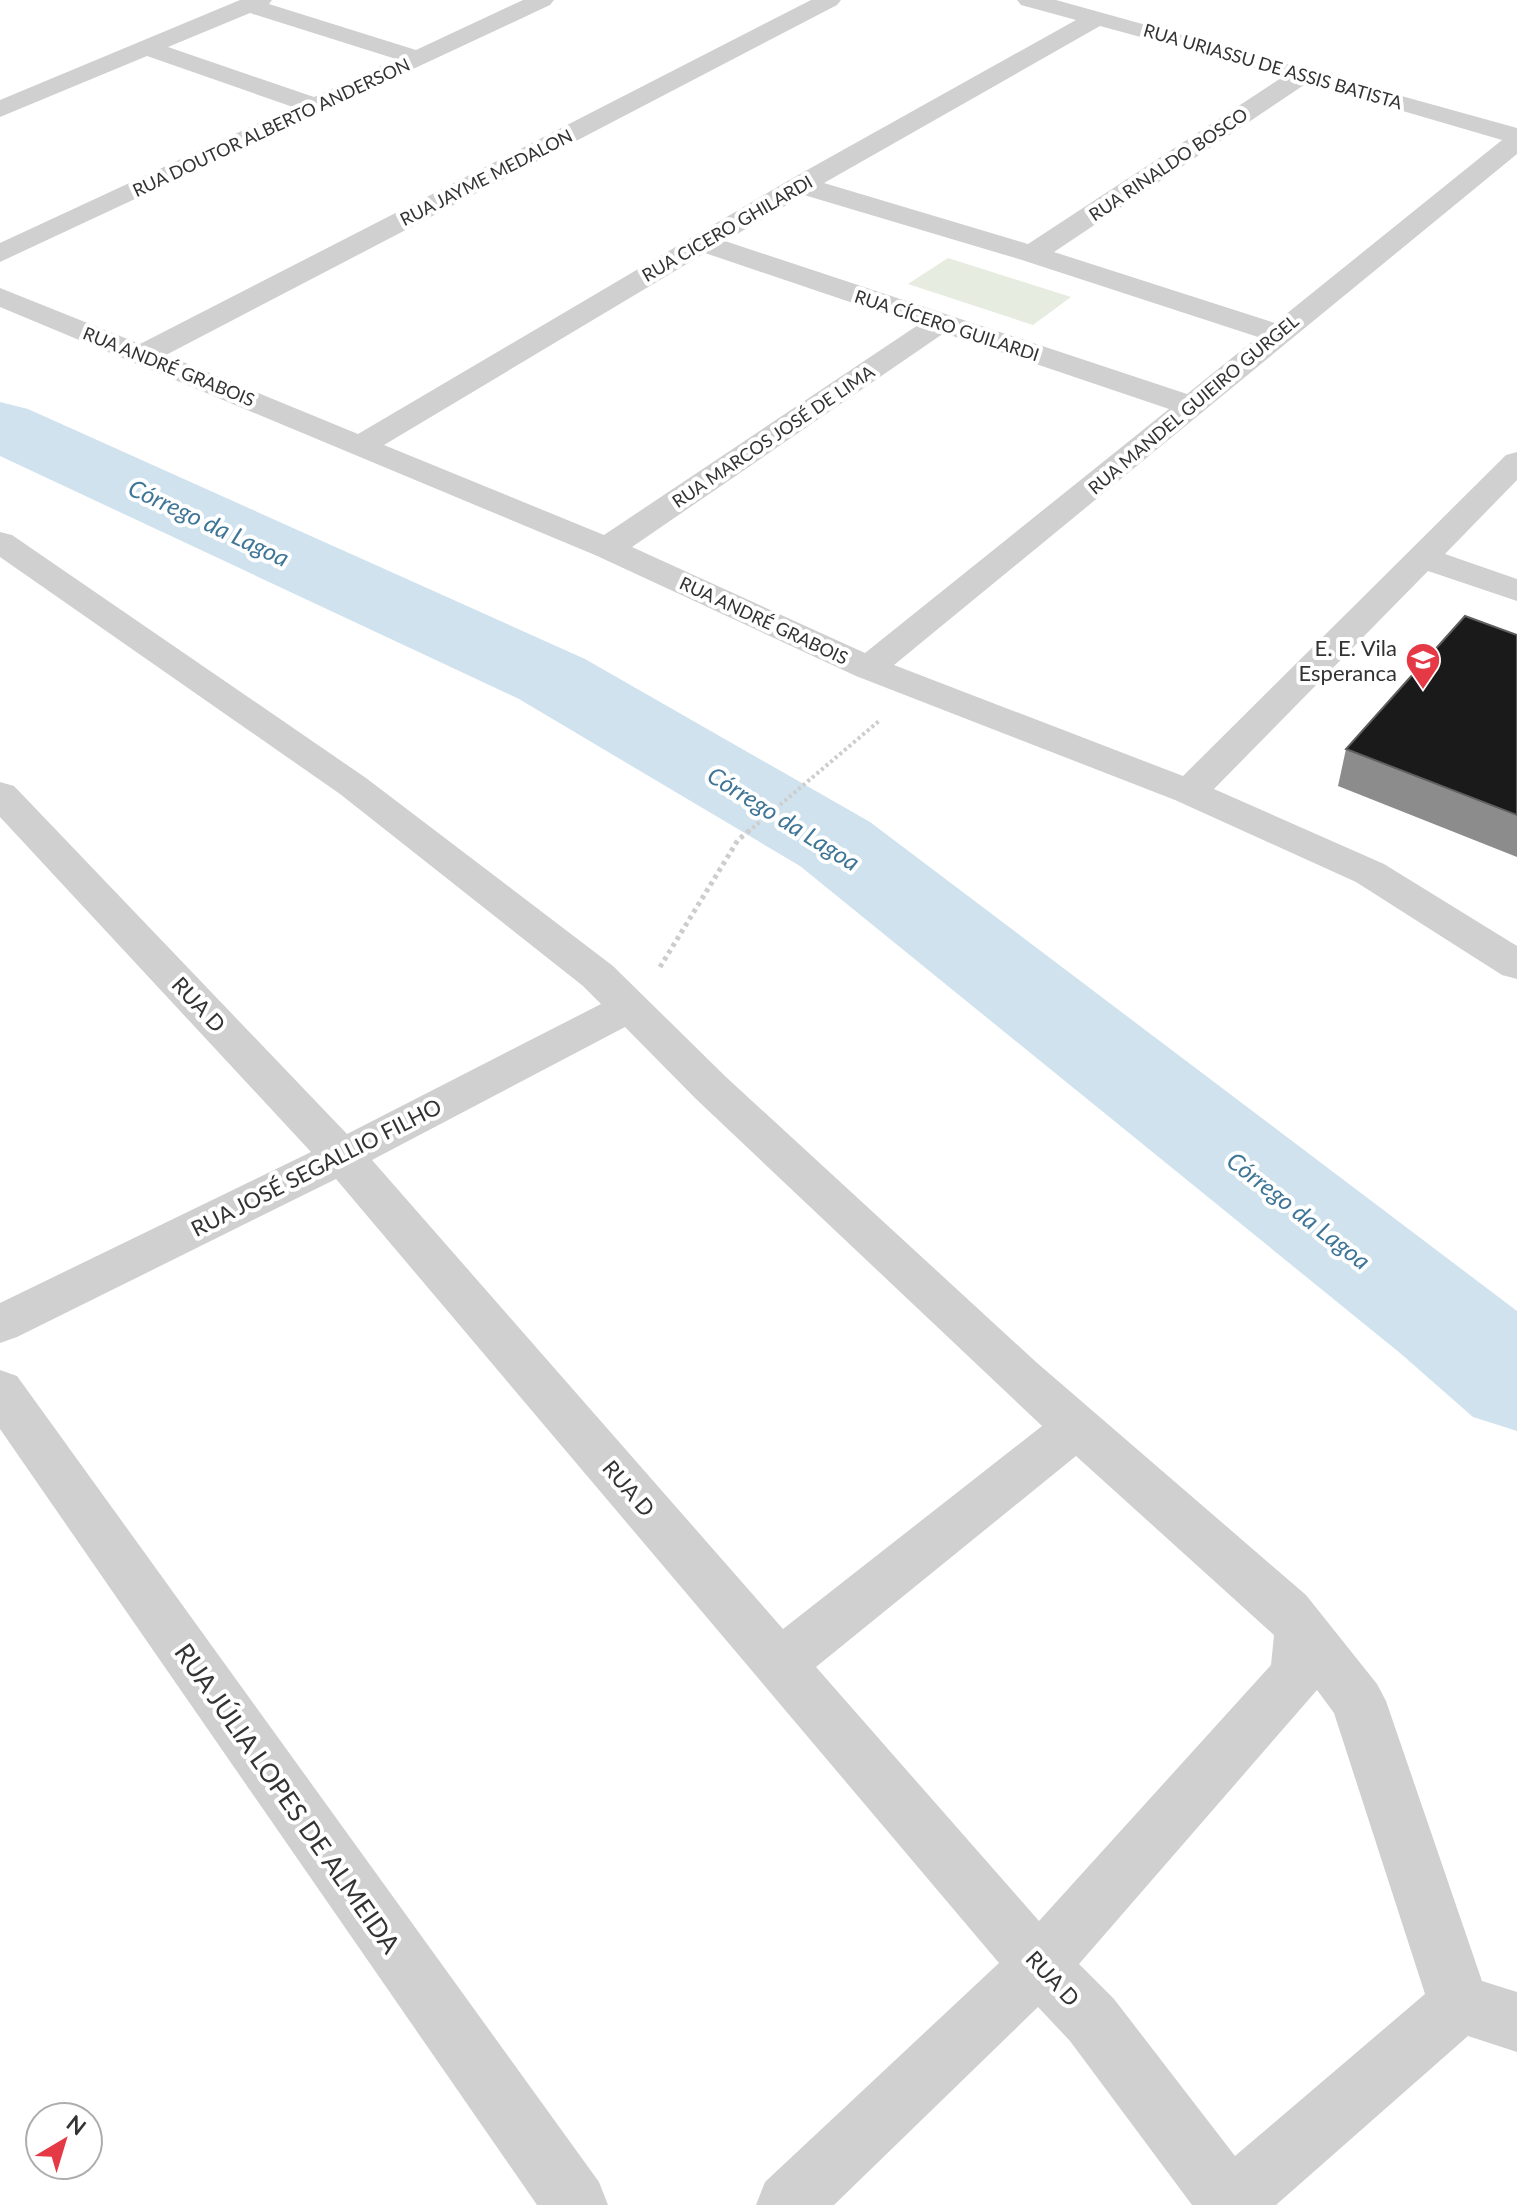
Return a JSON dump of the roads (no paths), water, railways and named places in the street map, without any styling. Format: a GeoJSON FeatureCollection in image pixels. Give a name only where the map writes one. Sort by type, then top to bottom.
{"type":"FeatureCollection","features":[{"type":"Feature","properties":{"kind":"street","name":"RUA DOUTOR ALBERTO ANDERSON"},"geometry":{"type":"LineString","coordinates":[[0,254],[542,0]]}},
{"type":"Feature","properties":{"kind":"street","name":"RUA JAYME MEDALON"},"geometry":{"type":"LineString","coordinates":[[142,355],[829,0]]}},
{"type":"Feature","properties":{"kind":"street","name":"RUA URIASSU DE ASSIS BATISTA"},"geometry":{"type":"LineString","coordinates":[[1029,0],[1304,74],[1517,138]]}},
{"type":"Feature","properties":{"kind":"street"},"geometry":{"type":"LineString","coordinates":[[0,109],[254,2],[417,58]]}},
{"type":"Feature","properties":{"kind":"street","name":"RUA CICERO GHILARDI"},"geometry":{"type":"LineString","coordinates":[[361,445],[801,185],[1097,18]]}},
{"type":"Feature","properties":{"kind":"street"},"geometry":{"type":"LineString","coordinates":[[146,48],[315,106]]}},
{"type":"Feature","properties":{"kind":"street","name":"RUA RINALDO BOSCO"},"geometry":{"type":"LineString","coordinates":[[1032,254],[1304,74]]}},
{"type":"Feature","properties":{"kind":"street","name":"RUA MANDEL GUIEIRO GURGEL"},"geometry":{"type":"LineString","coordinates":[[869,668],[1517,138]]}},
{"type":"Feature","properties":{"kind":"street"},"geometry":{"type":"LineString","coordinates":[[801,185],[1032,254],[1277,333]]}},
{"type":"Feature","properties":{"kind":"street","name":"RUA CÍCERO GUILARDI"},"geometry":{"type":"LineString","coordinates":[[702,243],[1192,406]]}},
{"type":"Feature","properties":{"kind":"street","name":"RUA ANDRÉ GRABOIS"},"geometry":{"type":"LineString","coordinates":[[0,297],[607,548],[869,668],[1189,792],[1370,873],[1517,965]]}},
{"type":"Feature","properties":{"kind":"street","name":"RUA MARCOS JOSÉ DE LIMA"},"geometry":{"type":"LineString","coordinates":[[607,548],[940,323]]}},
{"type":"Feature","properties":{"kind":"street"},"geometry":{"type":"LineString","coordinates":[[1189,792],[1517,462]]}},
{"type":"Feature","properties":{"kind":"street"},"geometry":{"type":"LineString","coordinates":[[0,542],[353,786],[598,976],[711,1088],[1019,1376],[1287,1611],[1358,1701],[1459,2004]]}},
{"type":"Feature","properties":{"kind":"street"},"geometry":{"type":"LineString","coordinates":[[1422,557],[1517,591]]}},
{"type":"Feature","properties":{"kind":"street","name":"RUA D"},"geometry":{"type":"LineString","coordinates":[[0,794],[342,1156],[1039,1965],[1092,2020],[1229,2204]]}},
{"type":"Feature","properties":{"kind":"street","name":"RUA JOSÉ SEGALLIO FILHO"},"geometry":{"type":"LineString","coordinates":[[0,1324],[342,1156],[631,1006]]}},
{"type":"Feature","properties":{"kind":"street","name":"RUA JÚLIA LOPES DE ALMEIDA"},"geometry":{"type":"LineString","coordinates":[[0,1390],[576,2205]]}},
{"type":"Feature","properties":{"kind":"street"},"geometry":{"type":"LineString","coordinates":[[781,1663],[1077,1426]]}},
{"type":"Feature","properties":{"kind":"street"},"geometry":{"type":"LineString","coordinates":[[788,2205],[1039,1965],[1297,1674],[1302,1630]]}},
{"type":"Feature","properties":{"kind":"street"},"geometry":{"type":"LineString","coordinates":[[1459,2004],[1517,2022]]}},
{"type":"Feature","properties":{"kind":"street"},"geometry":{"type":"LineString","coordinates":[[1229,2204],[1459,2004]]}},
{"type":"Feature","properties":{"kind":"waterway","name":"Córrego da Lagoa"},"geometry":{"type":"LineString","coordinates":[[0,426],[552,679],[835,844],[1443,1320],[1517,1382]]}},
{"type":"Feature","properties":{"kind":"place","name":"E. E. Vila Esperanca"},"geometry":{"type":"Point","coordinates":[1423,691]}}]}
